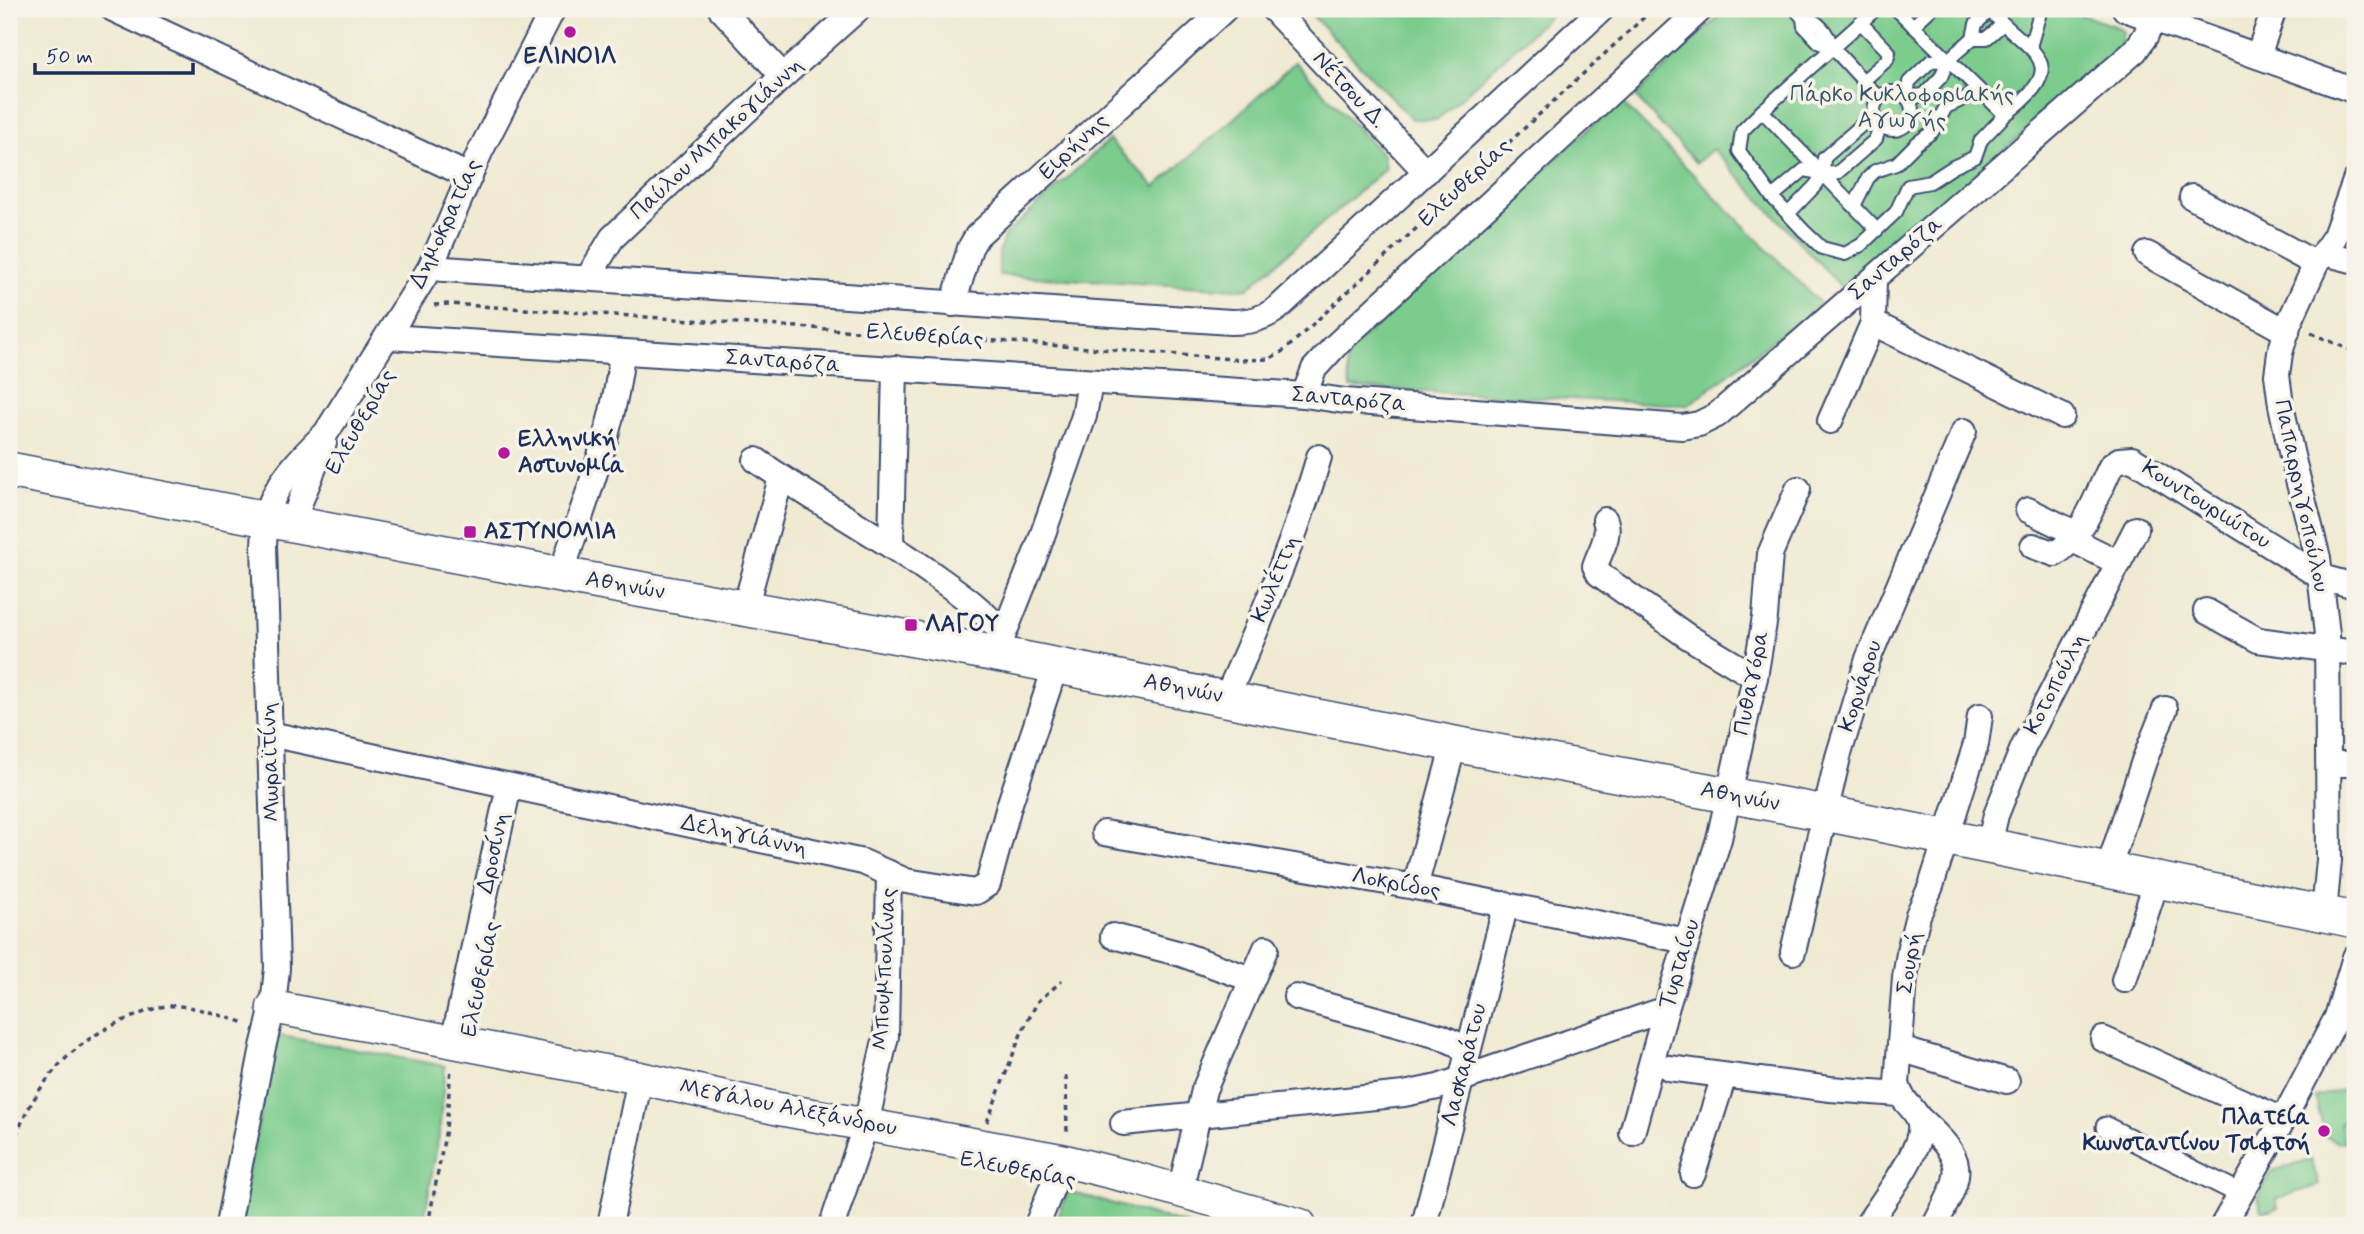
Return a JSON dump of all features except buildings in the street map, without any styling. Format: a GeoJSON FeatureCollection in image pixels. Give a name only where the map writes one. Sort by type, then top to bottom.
{"type":"FeatureCollection","features":[{"type":"Feature","properties":{"kind":"main road","name":"Αθηνών"},"geometry":{"type":"LineString","coordinates":[[9,470],[745,608],[1000,644],[1056,665],[1454,744],[1989,845],[2339,917]]}},
{"type":"Feature","properties":{"kind":"street"},"geometry":{"type":"LineString","coordinates":[[113,9],[469,176]]}},
{"type":"Feature","properties":{"kind":"street","name":"Δημοκρατίας"},"geometry":{"type":"LineString","coordinates":[[280,521],[275,495],[288,475],[326,433],[399,337],[469,176],[553,9]]}},
{"type":"Feature","properties":{"kind":"street"},"geometry":{"type":"LineString","coordinates":[[722,9],[783,76]]}},
{"type":"Feature","properties":{"kind":"street","name":"Παύλου Μπακογιάννη"},"geometry":{"type":"LineString","coordinates":[[588,278],[612,238],[858,9]]}},
{"type":"Feature","properties":{"kind":"street","name":"Ειρήνης"},"geometry":{"type":"LineString","coordinates":[[953,304],[970,248],[977,236],[1225,9]]}},
{"type":"Feature","properties":{"kind":"street","name":"Νέτσου Δ."},"geometry":{"type":"LineString","coordinates":[[1273,9],[1426,172]]}},
{"type":"Feature","properties":{"kind":"street","name":"Ελευθερίας"},"geometry":{"type":"LineString","coordinates":[[430,268],[1231,322],[1255,320],[1278,308],[1602,9]]}},
{"type":"Feature","properties":{"kind":"street","name":"Ελευθερίας"},"geometry":{"type":"LineString","coordinates":[[1304,395],[1314,369],[1335,346],[1701,9]]}},
{"type":"Feature","properties":{"kind":"street"},"geometry":{"type":"LineString","coordinates":[[2125,9],[2355,91]]}},
{"type":"Feature","properties":{"kind":"street"},"geometry":{"type":"LineString","coordinates":[[2258,56],[2274,9]]}},
{"type":"Feature","properties":{"kind":"street","name":"Σανταρόζα"},"geometry":{"type":"LineString","coordinates":[[399,337],[1304,395],[1345,401],[1682,427],[1699,424],[1717,415],[2135,51],[2146,35],[2152,18]]}},
{"type":"Feature","properties":{"kind":"street","name":"Παπαρρηγοπούλου"},"geometry":{"type":"LineString","coordinates":[[2339,917],[2329,860],[2327,648],[2321,577],[2281,405],[2277,375],[2288,328],[2342,219],[2355,181]]}},
{"type":"Feature","properties":{"kind":"street"},"geometry":{"type":"LineString","coordinates":[[2192,197],[2320,259],[2355,261]]}},
{"type":"Feature","properties":{"kind":"street"},"geometry":{"type":"LineString","coordinates":[[2147,254],[2288,328]]}},
{"type":"Feature","properties":{"kind":"street"},"geometry":{"type":"LineString","coordinates":[[1830,421],[1873,323],[1874,279]]}},
{"type":"Feature","properties":{"kind":"street"},"geometry":{"type":"LineString","coordinates":[[1873,323],[2062,416]]}},
{"type":"Feature","properties":{"kind":"street"},"geometry":{"type":"LineString","coordinates":[[561,575],[607,430],[622,352]]}},
{"type":"Feature","properties":{"kind":"street"},"geometry":{"type":"LineString","coordinates":[[891,544],[895,369]]}},
{"type":"Feature","properties":{"kind":"street"},"geometry":{"type":"LineString","coordinates":[[1000,644],[1038,548],[1084,416],[1090,382]]}},
{"type":"Feature","properties":{"kind":"street","name":"Κορνάρου"},"geometry":{"type":"LineString","coordinates":[[1793,952],[1838,757],[1868,659],[1964,431]]}},
{"type":"Feature","properties":{"kind":"street","name":"Κωλέττη"},"geometry":{"type":"LineString","coordinates":[[1226,698],[1276,584],[1306,504],[1319,457]]}},
{"type":"Feature","properties":{"kind":"street","name":"Κουντουριώτου"},"geometry":{"type":"LineString","coordinates":[[2075,537],[2111,466],[2119,460],[2132,459],[2321,577],[2355,586]]}},
{"type":"Feature","properties":{"kind":"street"},"geometry":{"type":"LineString","coordinates":[[756,460],[891,544],[978,607],[1000,644]]}},
{"type":"Feature","properties":{"kind":"street"},"geometry":{"type":"LineString","coordinates":[[745,608],[781,478]]}},
{"type":"Feature","properties":{"kind":"street","name":"Πυθαγόρα"},"geometry":{"type":"LineString","coordinates":[[1730,795],[1765,617],[1770,554],[1798,489]]}},
{"type":"Feature","properties":{"kind":"street"},"geometry":{"type":"LineString","coordinates":[[2028,510],[2119,563]]}},
{"type":"Feature","properties":{"kind":"street"},"geometry":{"type":"LineString","coordinates":[[1605,520],[1607,535],[1595,566],[1599,574],[1687,636],[1755,677]]}},
{"type":"Feature","properties":{"kind":"street","name":"Μωραϊτίνη"},"geometry":{"type":"LineString","coordinates":[[228,1225],[270,1018],[277,968],[264,545],[280,521]]}},
{"type":"Feature","properties":{"kind":"street","name":"Κοτοπούλη"},"geometry":{"type":"LineString","coordinates":[[1989,845],[1996,815],[2024,748],[2136,529]]}},
{"type":"Feature","properties":{"kind":"street"},"geometry":{"type":"LineString","coordinates":[[2033,546],[2055,554],[2075,537]]}},
{"type":"Feature","properties":{"kind":"street"},"geometry":{"type":"LineString","coordinates":[[2206,611],[2258,640],[2355,653]]}},
{"type":"Feature","properties":{"kind":"street","name":"Δεληγιάννη"},"geometry":{"type":"LineString","coordinates":[[270,734],[863,862],[916,883],[976,892],[988,884],[1009,806],[1056,665]]}},
{"type":"Feature","properties":{"kind":"street"},"geometry":{"type":"LineString","coordinates":[[2108,870],[2144,761],[2165,709]]}},
{"type":"Feature","properties":{"kind":"street","name":"Σουρή"},"geometry":{"type":"LineString","coordinates":[[1900,1094],[1900,1049],[1910,947],[1918,915],[1948,837],[1976,744],[1980,716]]}},
{"type":"Feature","properties":{"kind":"street"},"geometry":{"type":"LineString","coordinates":[[1415,887],[1454,744]]}},
{"type":"Feature","properties":{"kind":"street"},"geometry":{"type":"LineString","coordinates":[[2329,764],[2355,764]]}},
{"type":"Feature","properties":{"kind":"street","name":"Δροσίνη"},"geometry":{"type":"LineString","coordinates":[[453,1042],[509,786]]}},
{"type":"Feature","properties":{"kind":"street","name":"Τυρταίου"},"geometry":{"type":"LineString","coordinates":[[1632,1133],[1665,1009],[1693,945],[1730,795]]}},
{"type":"Feature","properties":{"kind":"street","name":"Λοκρίδος"},"geometry":{"type":"LineString","coordinates":[[1104,833],[1506,904],[1693,945]]}},
{"type":"Feature","properties":{"kind":"street","name":"Μπουμπουλίνας"},"geometry":{"type":"LineString","coordinates":[[832,1225],[866,1124],[886,1036],[889,873]]}},
{"type":"Feature","properties":{"kind":"street"},"geometry":{"type":"LineString","coordinates":[[2124,980],[2157,880]]}},
{"type":"Feature","properties":{"kind":"street","name":"Λασκαράτου"},"geometry":{"type":"LineString","coordinates":[[1424,1225],[1506,904]]}},
{"type":"Feature","properties":{"kind":"street"},"geometry":{"type":"LineString","coordinates":[[1113,936],[1181,954],[1251,979]]}},
{"type":"Feature","properties":{"kind":"street"},"geometry":{"type":"LineString","coordinates":[[1658,1037],[1677,1011],[1693,945]]}},
{"type":"Feature","properties":{"kind":"street"},"geometry":{"type":"LineString","coordinates":[[1180,1191],[1204,1090],[1266,947]]}},
{"type":"Feature","properties":{"kind":"street"},"geometry":{"type":"LineString","coordinates":[[2223,1225],[2283,1120],[2346,1019],[2355,957]]}},
{"type":"Feature","properties":{"kind":"street"},"geometry":{"type":"LineString","coordinates":[[1296,997],[1443,1037],[1468,1053]]}},
{"type":"Feature","properties":{"kind":"street"},"geometry":{"type":"LineString","coordinates":[[1123,1122],[1404,1094],[1461,1079],[1665,1009]]}},
{"type":"Feature","properties":{"kind":"street","name":"Μεγάλου Αλεξάνδρου"},"geometry":{"type":"LineString","coordinates":[[270,1018],[453,1042],[640,1078],[779,1109],[981,1144],[1060,1160],[1300,1225]]}},
{"type":"Feature","properties":{"kind":"street"},"geometry":{"type":"LineString","coordinates":[[2103,1039],[2283,1120]]}},
{"type":"Feature","properties":{"kind":"street"},"geometry":{"type":"LineString","coordinates":[[1900,1049],[2007,1081]]}},
{"type":"Feature","properties":{"kind":"street"},"geometry":{"type":"LineString","coordinates":[[1669,1068],[1830,1089],[1900,1094],[1919,1118],[1942,1139],[1958,1167],[1955,1183],[1935,1225]]}},
{"type":"Feature","properties":{"kind":"street"},"geometry":{"type":"LineString","coordinates":[[1693,1174],[1724,1076]]}},
{"type":"Feature","properties":{"kind":"street"},"geometry":{"type":"LineString","coordinates":[[610,1225],[640,1078]]}},
{"type":"Feature","properties":{"kind":"street"},"geometry":{"type":"LineString","coordinates":[[1867,1225],[1915,1149],[1921,1132],[1919,1118]]}},
{"type":"Feature","properties":{"kind":"street"},"geometry":{"type":"LineString","coordinates":[[2106,1127],[2241,1194]]}},
{"type":"Feature","properties":{"kind":"street"},"geometry":{"type":"LineString","coordinates":[[1037,1225],[1057,1175],[1060,1160]]}},
{"type":"Feature","properties":{"kind":"lane"},"geometry":{"type":"LineString","coordinates":[[1876,9],[1742,131],[1739,151],[1772,197],[1822,248],[1845,254],[1896,212],[1908,186],[1930,182],[1975,157],[1981,140],[2020,104],[2041,79],[2043,69],[2030,47],[1989,9],[1976,23],[1973,38],[1948,60],[1941,77],[1924,95],[1907,97],[1891,92],[1878,97]]}},
{"type":"Feature","properties":{"kind":"lane"},"geometry":{"type":"LineString","coordinates":[[1896,9],[2005,115]]}},
{"type":"Feature","properties":{"kind":"lane"},"geometry":{"type":"LineString","coordinates":[[1913,26],[1931,9]]}},
{"type":"Feature","properties":{"kind":"lane"},"geometry":{"type":"LineString","coordinates":[[2030,47],[2042,9]]}},
{"type":"Feature","properties":{"kind":"lane"},"geometry":{"type":"LineString","coordinates":[[1799,13],[1804,26],[1820,43],[1832,47],[1878,97]]}},
{"type":"Feature","properties":{"kind":"lane"},"geometry":{"type":"LineString","coordinates":[[1860,22],[1889,52],[1887,60],[1863,81]]}},
{"type":"Feature","properties":{"kind":"lane"},"geometry":{"type":"LineString","coordinates":[[1973,38],[1987,38],[2003,24]]}},
{"type":"Feature","properties":{"kind":"lane"},"geometry":{"type":"LineString","coordinates":[[1788,214],[1816,186],[1823,174],[1824,158],[1864,123],[1880,125],[1892,131],[1903,128],[1912,112],[1907,97],[1909,82],[1931,61],[1948,60]]}},
{"type":"Feature","properties":{"kind":"lane"},"geometry":{"type":"LineString","coordinates":[[1854,206],[1868,178],[1875,171],[1896,164],[1932,132],[1946,107],[1966,98],[1977,88]]}},
{"type":"Feature","properties":{"kind":"lane"},"geometry":{"type":"LineString","coordinates":[[1772,197],[1804,170],[1823,174],[1837,173],[1876,139],[1880,125],[1874,110],[1878,97]]}},
{"type":"Feature","properties":{"kind":"lane"},"geometry":{"type":"LineString","coordinates":[[1762,111],[1877,230]]}},
{"type":"Feature","properties":{"kind":"lane"},"geometry":{"type":"LineString","coordinates":[[1903,128],[1917,143]]}},
{"type":"Feature","properties":{"kind":"path","name":"Ελευθερίας"},"geometry":{"type":"LineString","coordinates":[[399,337],[435,304],[449,304],[1246,360],[1269,359],[1285,350],[1653,9]]}},
{"type":"Feature","properties":{"kind":"path"},"geometry":{"type":"LineString","coordinates":[[2288,328],[2355,352]]}},
{"type":"Feature","properties":{"kind":"path"},"geometry":{"type":"LineString","coordinates":[[981,1144],[1021,1034],[1038,1001],[1062,981]]}},
{"type":"Feature","properties":{"kind":"path"},"geometry":{"type":"LineString","coordinates":[[9,1154],[28,1108],[49,1076],[78,1045],[110,1026],[166,1006],[270,1018]]}},
{"type":"Feature","properties":{"kind":"path"},"geometry":{"type":"LineString","coordinates":[[428,1225],[446,1129],[453,1042]]}},
{"type":"Feature","properties":{"kind":"path"},"geometry":{"type":"LineString","coordinates":[[1060,1160],[1067,1133],[1066,1076]]}},
{"type":"Feature","properties":{"kind":"green space"},"geometry":{"type":"Polygon","coordinates":[[[1306,9],[1557,9],[1437,120],[1412,119],[1306,9]]]}},
{"type":"Feature","properties":{"kind":"green space","name":"Πάρκο Κυκλοφοριακής Αγωγής"},"geometry":{"type":"Polygon","coordinates":[[[1727,9],[2064,9],[2117,27],[2123,32],[2120,49],[1844,290],[1713,149],[1696,163],[1635,96],[1727,9]]]}},
{"type":"Feature","properties":{"kind":"green space"},"geometry":{"type":"Polygon","coordinates":[[[1295,62],[1383,155],[1385,169],[1248,288],[999,275],[999,253],[1004,236],[1109,140],[1155,187],[1295,62]]]}},
{"type":"Feature","properties":{"kind":"green space"},"geometry":{"type":"Polygon","coordinates":[[[1620,100],[1821,304],[1688,405],[1350,388],[1346,353],[1620,100]]]}},
{"type":"Feature","properties":{"kind":"green space"},"geometry":{"type":"Polygon","coordinates":[[[276,1035],[445,1066],[439,1135],[423,1225],[238,1225],[276,1035]]]}},
{"type":"Feature","properties":{"kind":"green space"},"geometry":{"type":"Polygon","coordinates":[[[2349,1088],[2355,1119],[2340,1123],[2345,1142],[2336,1142],[2325,1136],[2315,1097],[2349,1088]]]}},
{"type":"Feature","properties":{"kind":"green space"},"geometry":{"type":"Polygon","coordinates":[[[2311,1159],[2319,1185],[2276,1199],[2278,1208],[2262,1212],[2258,1197],[2272,1171],[2311,1159]]]}},
{"type":"Feature","properties":{"kind":"green space"},"geometry":{"type":"Polygon","coordinates":[[[1068,1191],[1188,1225],[1053,1225],[1068,1191]]]}},
{"type":"Feature","properties":{"kind":"place","name":"ΕΛΙΝΟΙΛ"},"geometry":{"type":"Point","coordinates":[570,32]}},
{"type":"Feature","properties":{"kind":"place","name":"Ελληνική Αστυνομία"},"geometry":{"type":"Point","coordinates":[504,453]}},
{"type":"Feature","properties":{"kind":"place","name":"ΑΣΤΥΝΟΜΙΑ"},"geometry":{"type":"Point","coordinates":[470,532]}},
{"type":"Feature","properties":{"kind":"place","name":"ΛΑΓΟΥ"},"geometry":{"type":"Point","coordinates":[911,625]}},
{"type":"Feature","properties":{"kind":"place","name":"Πλατεία Κωνσταντίνου Τσιφτσή"},"geometry":{"type":"Point","coordinates":[2324,1131]}}]}
